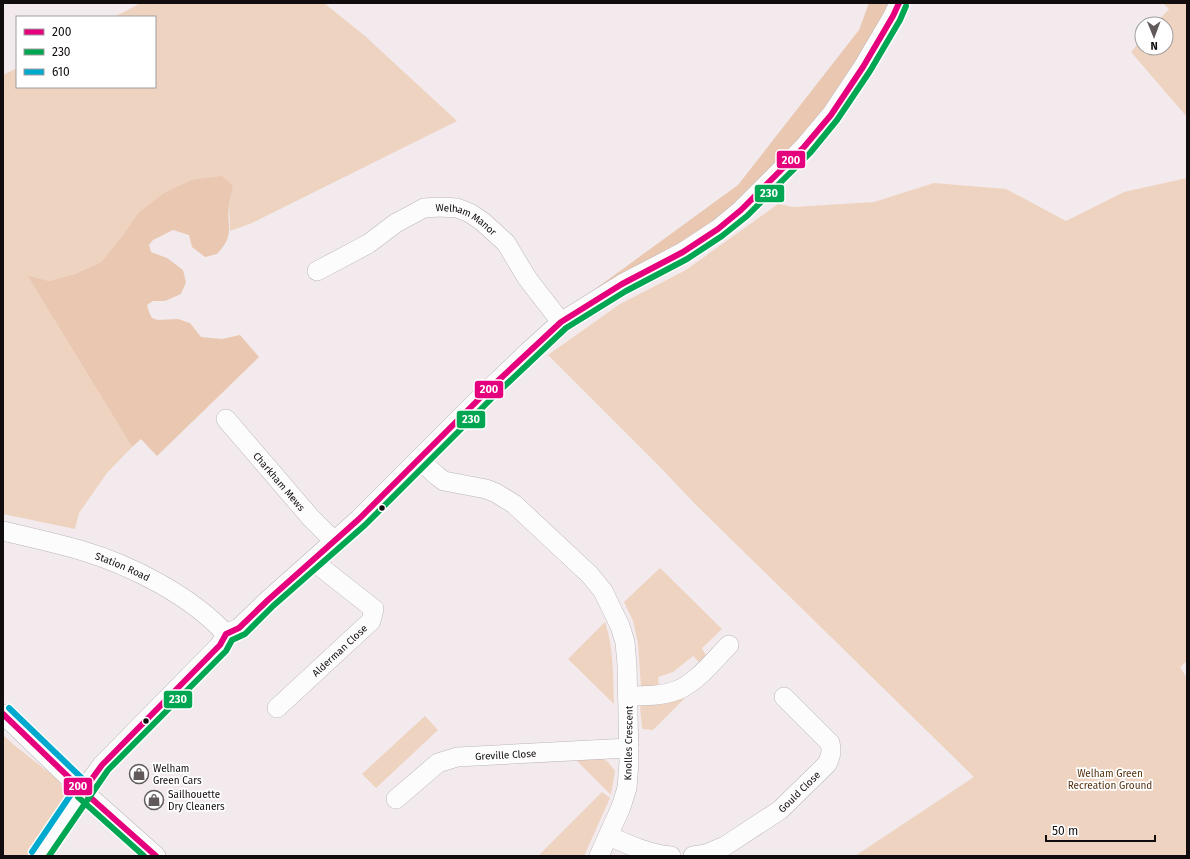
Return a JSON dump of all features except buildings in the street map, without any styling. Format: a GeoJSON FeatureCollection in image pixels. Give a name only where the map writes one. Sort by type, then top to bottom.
{"type":"FeatureCollection","features":[{"type":"Feature","properties":{"kind":"street"},"geometry":{"type":"LineString","coordinates":[[40,856],[102,765],[220,645],[226,634],[239,628],[268,600],[313,561],[529,351],[561,322],[622,284],[683,252],[718,229],[741,210],[799,152],[831,115],[863,67],[899,3]]}},
{"type":"Feature","properties":{"kind":"street","name":"Welham Manor"},"geometry":{"type":"LineString","coordinates":[[317,271],[368,244],[396,223],[424,208],[457,208],[470,213],[483,222],[506,243],[527,278],[561,322]]}},
{"type":"Feature","properties":{"kind":"street","name":"Charkham Mews"},"geometry":{"type":"LineString","coordinates":[[226,420],[311,518],[334,541]]}},
{"type":"Feature","properties":{"kind":"street","name":"Knolles Crescent"},"geometry":{"type":"LineString","coordinates":[[419,459],[444,481],[486,489],[514,504],[590,575],[603,591],[620,626],[625,642],[628,696],[629,748],[627,788],[621,807],[599,856]]}},
{"type":"Feature","properties":{"kind":"street","name":"Station Road"},"geometry":{"type":"LineString","coordinates":[[3,531],[81,550],[119,564],[154,581],[193,605],[212,620],[226,634]]}},
{"type":"Feature","properties":{"kind":"street","name":"Alderman Close"},"geometry":{"type":"LineString","coordinates":[[277,708],[371,622],[374,609],[313,561]]}},
{"type":"Feature","properties":{"kind":"street","name":"Knolles Crescent"},"geometry":{"type":"LineString","coordinates":[[628,696],[657,695],[677,690],[692,682],[729,645]]}},
{"type":"Feature","properties":{"kind":"street","name":"Gould Close"},"geometry":{"type":"LineString","coordinates":[[693,856],[706,854],[725,846],[780,810],[827,764],[832,750],[830,743],[784,697]]}},
{"type":"Feature","properties":{"kind":"street"},"geometry":{"type":"LineString","coordinates":[[3,714],[83,791],[156,856]]}},
{"type":"Feature","properties":{"kind":"street","name":"Greville Close"},"geometry":{"type":"LineString","coordinates":[[396,799],[438,763],[457,756],[629,748]]}},
{"type":"Feature","properties":{"kind":"street"},"geometry":{"type":"LineString","coordinates":[[609,836],[660,855],[671,856]]}},
{"type":"Feature","properties":{"kind":"green space"},"geometry":{"type":"Polygon","coordinates":[[[141,3],[324,3],[365,36],[457,121],[252,223],[230,231],[229,205],[233,186],[138,213],[123,235],[101,262],[75,274],[49,281],[27,275],[132,447],[107,473],[79,513],[75,529],[3,514],[3,75],[16,68],[16,88],[156,88],[156,16],[116,16],[141,3]]]}},
{"type":"Feature","properties":{"kind":"green space"},"geometry":{"type":"Polygon","coordinates":[[[1163,3],[1187,3],[1187,117],[1134,56],[1174,56],[1174,16],[1162,16],[1169,9],[1163,3]]]}},
{"type":"Feature","properties":{"kind":"green space"},"geometry":{"type":"Polygon","coordinates":[[[1134,48],[1134,55],[1131,52],[1134,48]]]}},
{"type":"Feature","properties":{"kind":"green space","name":"Welham Green Recreation Ground"},"geometry":{"type":"Polygon","coordinates":[[[1187,178],[1187,661],[1180,667],[1187,678],[1187,856],[855,856],[974,777],[695,504],[548,355],[620,304],[686,270],[778,204],[793,207],[874,202],[934,183],[1006,189],[1066,221],[1124,192],[1187,178]]]}},
{"type":"Feature","properties":{"kind":"green space"},"geometry":{"type":"Polygon","coordinates":[[[660,568],[722,629],[702,648],[706,656],[700,663],[693,656],[673,672],[658,677],[659,688],[641,687],[638,643],[633,621],[624,602],[660,568]]]}},
{"type":"Feature","properties":{"kind":"green space"},"geometry":{"type":"Polygon","coordinates":[[[605,622],[612,652],[614,704],[568,659],[605,622]]]}},
{"type":"Feature","properties":{"kind":"green space"},"geometry":{"type":"Polygon","coordinates":[[[684,697],[684,699],[653,730],[643,729],[640,707],[642,705],[684,697]]]}},
{"type":"Feature","properties":{"kind":"green space"},"geometry":{"type":"Polygon","coordinates":[[[425,716],[438,730],[376,788],[362,774],[425,716]]]}},
{"type":"Feature","properties":{"kind":"green space"},"geometry":{"type":"Polygon","coordinates":[[[3,735],[57,779],[62,786],[64,793],[60,808],[27,856],[3,856],[3,735]]]}},
{"type":"Feature","properties":{"kind":"green space"},"geometry":{"type":"Polygon","coordinates":[[[602,758],[608,762],[615,771],[611,795],[575,759],[602,758]]]}},
{"type":"Feature","properties":{"kind":"green space"},"geometry":{"type":"Polygon","coordinates":[[[602,792],[610,798],[584,856],[538,856],[602,792]]]}},
{"type":"Feature","properties":{"kind":"shaded area"},"geometry":{"type":"Polygon","coordinates":[[[869,3],[893,3],[887,16],[804,142],[755,189],[693,238],[587,295],[738,185],[859,30],[869,3]]]}},
{"type":"Feature","properties":{"kind":"shaded area"},"geometry":{"type":"Polygon","coordinates":[[[222,176],[233,186],[228,213],[229,231],[223,247],[217,254],[205,257],[192,247],[189,235],[173,230],[153,240],[149,245],[151,252],[167,258],[183,270],[186,282],[181,294],[165,301],[153,301],[147,305],[152,318],[158,320],[178,319],[190,323],[201,337],[222,339],[240,335],[259,357],[157,456],[141,439],[132,447],[27,275],[49,281],[75,274],[101,262],[123,235],[138,213],[164,193],[192,180],[222,176]]]}},
{"type":"Feature","properties":{"kind":"transit line","name":"200"},"geometry":{"type":"LineString","coordinates":[[83,791],[102,765],[220,645],[226,634],[239,628],[268,600],[359,519],[487,391],[561,322],[622,284],[683,252],[718,229],[741,210],[804,147],[831,115],[863,67],[899,3]]}},
{"type":"Feature","properties":{"kind":"transit line","name":"230"},"geometry":{"type":"LineString","coordinates":[[49,856],[108,770],[226,651],[232,640],[245,634],[273,606],[365,525],[493,397],[566,328],[626,291],[687,259],[722,236],[747,216],[810,153],[837,120],[870,71],[900,20],[906,6]]}},
{"type":"Feature","properties":{"kind":"transit line","name":"610"},"geometry":{"type":"LineString","coordinates":[[9,708],[89,785]]}},
{"type":"Feature","properties":{"kind":"transit line","name":"200"},"geometry":{"type":"LineString","coordinates":[[3,714],[83,791],[156,856]]}},
{"type":"Feature","properties":{"kind":"transit line","name":"610"},"geometry":{"type":"LineString","coordinates":[[32,852],[76,787]]}},
{"type":"Feature","properties":{"kind":"transit line","name":"230"},"geometry":{"type":"LineString","coordinates":[[78,797],[144,856]]}},
{"type":"Feature","properties":{"kind":"place","name":"Welham Green Cars"},"geometry":{"type":"Point","coordinates":[139,774]}},
{"type":"Feature","properties":{"kind":"place","name":"Sailhouette Dry Cleaners"},"geometry":{"type":"Point","coordinates":[154,800]}}]}
